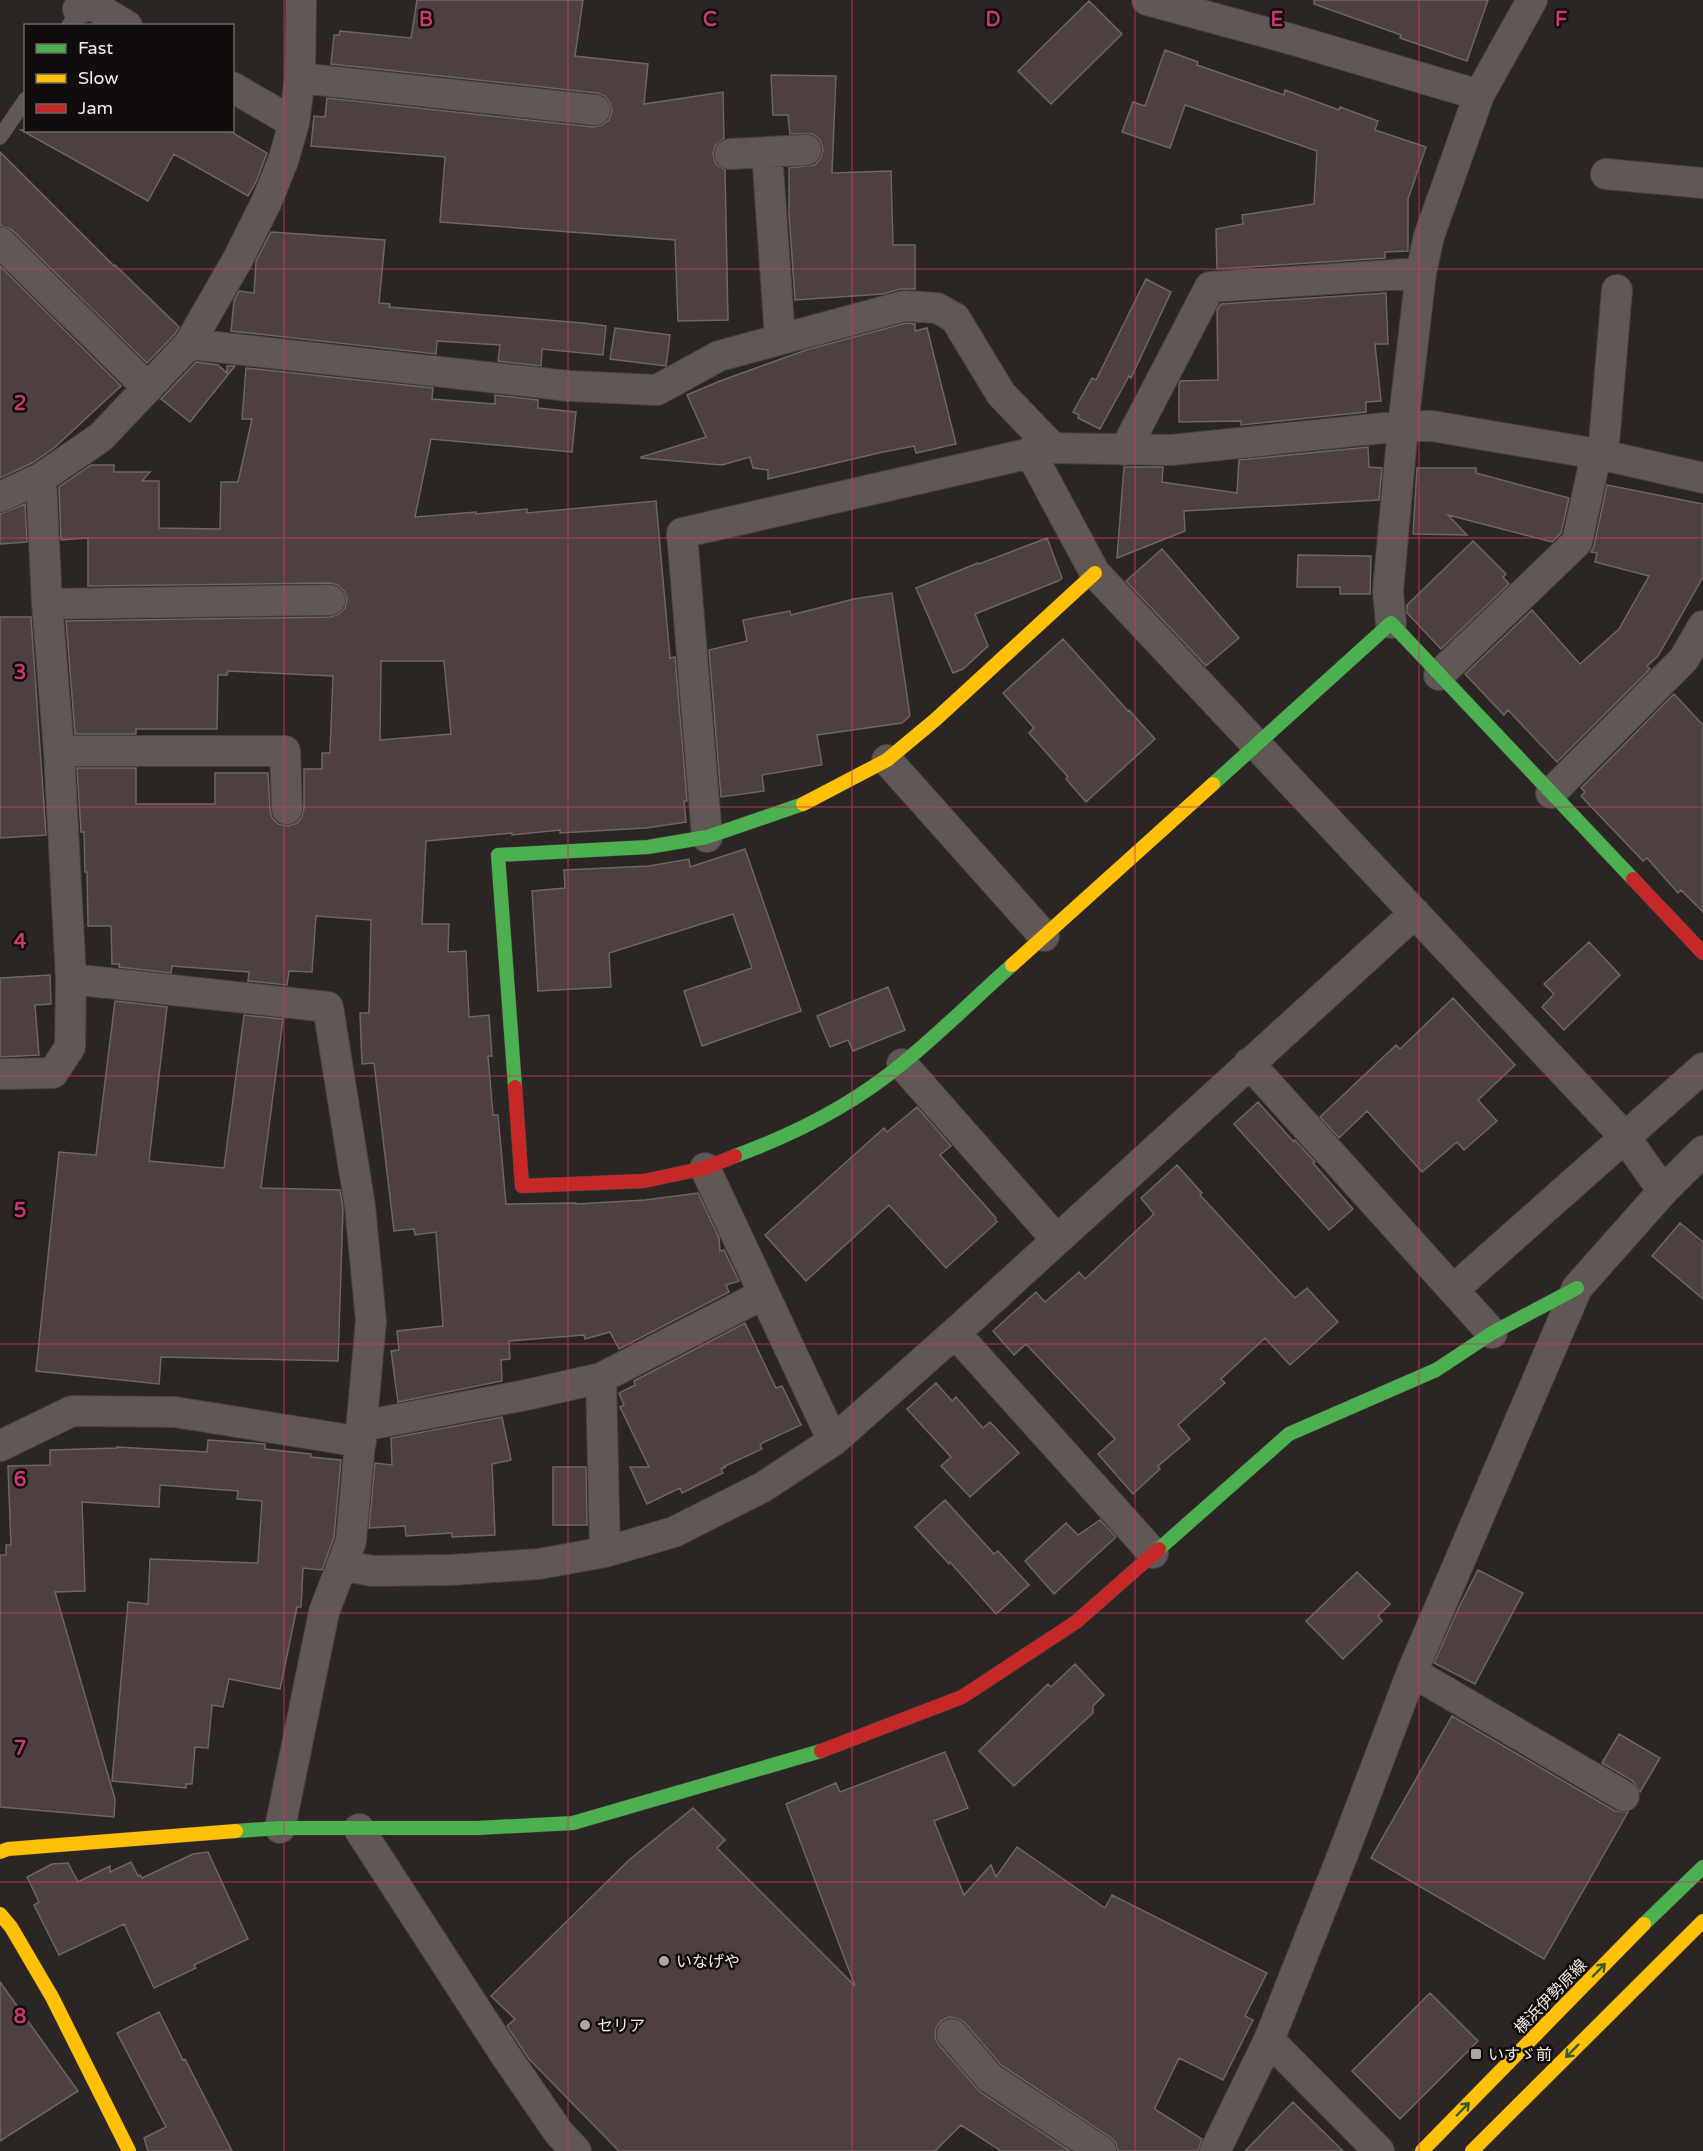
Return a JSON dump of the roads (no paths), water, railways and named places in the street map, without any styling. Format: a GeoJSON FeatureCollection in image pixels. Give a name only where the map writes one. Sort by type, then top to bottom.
{"type":"FeatureCollection","features":[{"type":"Feature","properties":{"kind":"street"},"geometry":{"type":"LineString","coordinates":[[0,497],[41,478],[101,437],[189,344],[238,259],[266,203],[283,161],[294,123],[300,78],[301,0]]}},
{"type":"Feature","properties":{"kind":"street"},"geometry":{"type":"LineString","coordinates":[[1147,0],[1294,40],[1479,95]]}},
{"type":"Feature","properties":{"kind":"street"},"geometry":{"type":"LineString","coordinates":[[1532,0],[1479,95],[1429,236],[1421,273],[1403,426],[1388,591],[1391,623],[1703,952]]}},
{"type":"Feature","properties":{"kind":"street"},"geometry":{"type":"LineString","coordinates":[[73,17],[91,4],[124,24]]}},
{"type":"Feature","properties":{"kind":"street"},"geometry":{"type":"LineString","coordinates":[[300,78],[595,110]]}},
{"type":"Feature","properties":{"kind":"street"},"geometry":{"type":"LineString","coordinates":[[234,88],[294,123]]}},
{"type":"Feature","properties":{"kind":"street"},"geometry":{"type":"LineString","coordinates":[[730,154],[806,150]]}},
{"type":"Feature","properties":{"kind":"street"},"geometry":{"type":"LineString","coordinates":[[767,152],[780,338]]}},
{"type":"Feature","properties":{"kind":"street"},"geometry":{"type":"LineString","coordinates":[[1606,174],[1703,183]]}},
{"type":"Feature","properties":{"kind":"street"},"geometry":{"type":"LineString","coordinates":[[0,242],[148,388]]}},
{"type":"Feature","properties":{"kind":"street"},"geometry":{"type":"LineString","coordinates":[[1125,450],[1210,286],[1421,273]]}},
{"type":"Feature","properties":{"kind":"street"},"geometry":{"type":"LineString","coordinates":[[1439,675],[1577,542],[1599,455],[1617,290]]}},
{"type":"Feature","properties":{"kind":"street"},"geometry":{"type":"LineString","coordinates":[[189,344],[569,386],[657,390],[719,356],[904,306],[937,308],[955,318],[1001,394],[1041,450],[1095,573],[1625,1137],[1663,1191]]}},
{"type":"Feature","properties":{"kind":"street"},"geometry":{"type":"LineString","coordinates":[[707,837],[682,533],[1041,450],[1171,450],[1403,426],[1432,426],[1599,455],[1703,478]]}},
{"type":"Feature","properties":{"kind":"street"},"geometry":{"type":"LineString","coordinates":[[0,1074],[53,1073],[70,1047],[71,979],[41,478]]}},
{"type":"Feature","properties":{"kind":"street"},"geometry":{"type":"LineString","coordinates":[[1095,573],[935,720],[887,760],[804,804],[707,837],[648,847],[498,855],[522,1186],[644,1181],[705,1168],[771,1143],[847,1103],[902,1064],[1391,623]]}},
{"type":"Feature","properties":{"kind":"street"},"geometry":{"type":"LineString","coordinates":[[47,604],[330,600]]}},
{"type":"Feature","properties":{"kind":"street"},"geometry":{"type":"LineString","coordinates":[[1551,793],[1693,667],[1703,626]]}},
{"type":"Feature","properties":{"kind":"street"},"geometry":{"type":"LineString","coordinates":[[59,751],[285,751],[287,809]]}},
{"type":"Feature","properties":{"kind":"street"},"geometry":{"type":"LineString","coordinates":[[887,760],[1044,936]]}},
{"type":"Feature","properties":{"kind":"street"},"geometry":{"type":"LineString","coordinates":[[342,1565],[372,1571],[450,1570],[539,1564],[605,1552],[674,1532],[764,1487],[833,1441],[955,1333],[1415,913]]}},
{"type":"Feature","properties":{"kind":"street"},"geometry":{"type":"LineString","coordinates":[[71,979],[328,1007],[360,1206],[370,1321],[351,1541],[324,1612],[280,1828]]}},
{"type":"Feature","properties":{"kind":"street"},"geometry":{"type":"LineString","coordinates":[[902,1064],[1057,1240]]}},
{"type":"Feature","properties":{"kind":"street"},"geometry":{"type":"LineString","coordinates":[[1249,1064],[1492,1333]]}},
{"type":"Feature","properties":{"kind":"street"},"geometry":{"type":"LineString","coordinates":[[1453,1290],[1703,1068]]}},
{"type":"Feature","properties":{"kind":"street"},"geometry":{"type":"LineString","coordinates":[[1215,2151],[1269,2040],[1412,1672],[1577,1288],[1663,1191],[1703,1151]]}},
{"type":"Feature","properties":{"kind":"street"},"geometry":{"type":"LineString","coordinates":[[705,1168],[833,1441]]}},
{"type":"Feature","properties":{"kind":"street"},"geometry":{"type":"LineString","coordinates":[[0,1852],[8,1849],[146,1837],[280,1828],[477,1828],[573,1823],[834,1747],[962,1697],[1076,1622],[1289,1434],[1436,1370],[1492,1333],[1577,1288]]}},
{"type":"Feature","properties":{"kind":"street"},"geometry":{"type":"LineString","coordinates":[[0,1446],[72,1411],[175,1412],[362,1434],[601,1378],[764,1294]]}},
{"type":"Feature","properties":{"kind":"street"},"geometry":{"type":"LineString","coordinates":[[955,1333],[1153,1553]]}},
{"type":"Feature","properties":{"kind":"street"},"geometry":{"type":"LineString","coordinates":[[601,1378],[605,1552]]}},
{"type":"Feature","properties":{"kind":"street"},"geometry":{"type":"LineString","coordinates":[[1412,1672],[1624,1796]]}},
{"type":"Feature","properties":{"kind":"street"},"geometry":{"type":"LineString","coordinates":[[359,1829],[508,2060],[559,2133],[576,2151]]}},
{"type":"Feature","properties":{"kind":"street","name":"横浜伊勢原線"},"geometry":{"type":"LineString","coordinates":[[1422,2151],[1634,1934],[1703,1867]]}},
{"type":"Feature","properties":{"kind":"street"},"geometry":{"type":"LineString","coordinates":[[0,1914],[11,1927],[52,1997],[129,2151]]}},
{"type":"Feature","properties":{"kind":"street"},"geometry":{"type":"LineString","coordinates":[[1472,2151],[1703,1921]]}},
{"type":"Feature","properties":{"kind":"street"},"geometry":{"type":"LineString","coordinates":[[952,2034],[990,2078],[1101,2151]]}},
{"type":"Feature","properties":{"kind":"street"},"geometry":{"type":"LineString","coordinates":[[1269,2040],[1379,2151]]}},
{"type":"Feature","properties":{"kind":"lane"},"geometry":{"type":"LineString","coordinates":[[0,137],[24,102]]}},
{"type":"Feature","properties":{"kind":"place","name":"いなげや"},"geometry":{"type":"Point","coordinates":[664,1961]}},
{"type":"Feature","properties":{"kind":"place","name":"セリア"},"geometry":{"type":"Point","coordinates":[585,2025]}},
{"type":"Feature","properties":{"kind":"place","name":"いすゞ前"},"geometry":{"type":"Point","coordinates":[1476,2054]}}]}
